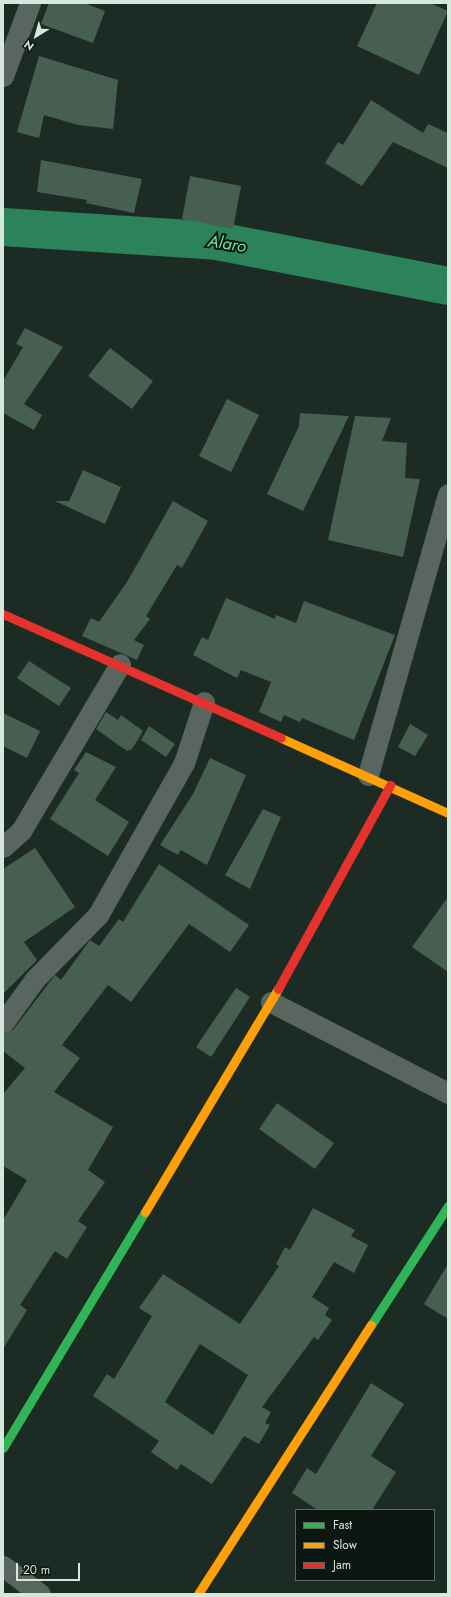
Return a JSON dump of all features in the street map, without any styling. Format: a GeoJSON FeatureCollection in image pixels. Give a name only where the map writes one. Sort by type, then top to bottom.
{"type":"FeatureCollection","features":[{"type":"Feature","properties":{"kind":"street"},"geometry":{"type":"LineString","coordinates":[[3,76],[30,3]]}},
{"type":"Feature","properties":{"kind":"street"},"geometry":{"type":"LineString","coordinates":[[368,776],[448,494]]}},
{"type":"Feature","properties":{"kind":"street"},"geometry":{"type":"LineString","coordinates":[[3,614],[120,664],[390,785],[448,813]]}},
{"type":"Feature","properties":{"kind":"street"},"geometry":{"type":"LineString","coordinates":[[3,847],[25,824],[120,664]]}},
{"type":"Feature","properties":{"kind":"street"},"geometry":{"type":"LineString","coordinates":[[3,1023],[35,980],[98,915],[184,763],[204,702]]}},
{"type":"Feature","properties":{"kind":"street"},"geometry":{"type":"LineString","coordinates":[[3,1448],[271,1002],[390,785]]}},
{"type":"Feature","properties":{"kind":"street"},"geometry":{"type":"LineString","coordinates":[[271,1002],[448,1093]]}},
{"type":"Feature","properties":{"kind":"street"},"geometry":{"type":"LineString","coordinates":[[198,1594],[448,1206]]}},
{"type":"Feature","properties":{"kind":"street"},"geometry":{"type":"LineString","coordinates":[[3,1566],[40,1594]]}},
{"type":"Feature","properties":{"kind":"building"},"geometry":{"type":"Polygon","coordinates":[[[49,3],[84,3],[105,11],[93,43],[41,24],[49,3]]]}},
{"type":"Feature","properties":{"kind":"building"},"geometry":{"type":"Polygon","coordinates":[[[377,3],[430,3],[448,11],[419,75],[357,46],[377,3]]]}},
{"type":"Feature","properties":{"kind":"building"},"geometry":{"type":"Polygon","coordinates":[[[39,56],[118,80],[113,129],[78,125],[44,115],[39,138],[17,132],[39,56]]]}},
{"type":"Feature","properties":{"kind":"building"},"geometry":{"type":"Polygon","coordinates":[[[371,100],[423,133],[428,124],[448,133],[448,168],[393,142],[362,186],[325,163],[338,142],[343,145],[371,100]]]}},
{"type":"Feature","properties":{"kind":"building"},"geometry":{"type":"Polygon","coordinates":[[[41,160],[142,179],[134,213],[86,203],[87,200],[37,192],[41,160]]]}},
{"type":"Feature","properties":{"kind":"building"},"geometry":{"type":"Polygon","coordinates":[[[190,176],[241,186],[233,229],[182,219],[190,176]]]}},
{"type":"Feature","properties":{"kind":"building"},"geometry":{"type":"Polygon","coordinates":[[[25,328],[63,347],[24,404],[42,415],[34,430],[3,413],[3,381],[23,347],[16,344],[25,328]]]}},
{"type":"Feature","properties":{"kind":"building"},"geometry":{"type":"Polygon","coordinates":[[[110,348],[153,381],[132,409],[88,376],[110,348]]]}},
{"type":"Feature","properties":{"kind":"building"},"geometry":{"type":"Polygon","coordinates":[[[227,399],[259,415],[231,472],[199,456],[227,399]]]}},
{"type":"Feature","properties":{"kind":"building"},"geometry":{"type":"Polygon","coordinates":[[[300,413],[349,416],[303,511],[267,494],[299,426],[300,413]]]}},
{"type":"Feature","properties":{"kind":"building"},"geometry":{"type":"Polygon","coordinates":[[[355,416],[391,418],[382,441],[407,443],[405,478],[420,479],[403,557],[328,540],[355,416]]]}},
{"type":"Feature","properties":{"kind":"building"},"geometry":{"type":"Polygon","coordinates":[[[83,470],[121,487],[105,524],[55,501],[69,501],[83,470]]]}},
{"type":"Feature","properties":{"kind":"building"},"geometry":{"type":"Polygon","coordinates":[[[173,501],[208,521],[182,568],[177,565],[146,616],[150,619],[134,640],[144,645],[137,660],[82,636],[91,618],[99,622],[127,582],[173,501]]]}},
{"type":"Feature","properties":{"kind":"building"},"geometry":{"type":"Polygon","coordinates":[[[226,598],[275,619],[276,615],[296,623],[304,601],[395,635],[354,740],[302,718],[300,722],[284,715],[281,722],[259,712],[271,682],[241,670],[237,678],[193,655],[202,637],[208,640],[226,598]]]}},
{"type":"Feature","properties":{"kind":"building"},"geometry":{"type":"Polygon","coordinates":[[[29,661],[71,688],[59,706],[17,678],[29,661]]]}},
{"type":"Feature","properties":{"kind":"building"},"geometry":{"type":"Polygon","coordinates":[[[106,712],[118,720],[121,715],[143,731],[132,749],[127,751],[96,729],[106,712]]]}},
{"type":"Feature","properties":{"kind":"building"},"geometry":{"type":"Polygon","coordinates":[[[3,713],[40,731],[27,758],[3,746],[3,713]]]}},
{"type":"Feature","properties":{"kind":"building"},"geometry":{"type":"Polygon","coordinates":[[[410,724],[428,735],[415,756],[398,747],[410,724]]]}},
{"type":"Feature","properties":{"kind":"building"},"geometry":{"type":"Polygon","coordinates":[[[149,726],[175,744],[166,757],[141,740],[149,726]]]}},
{"type":"Feature","properties":{"kind":"building"},"geometry":{"type":"Polygon","coordinates":[[[86,752],[116,767],[95,800],[129,822],[108,856],[50,819],[79,773],[74,770],[86,752]]]}},
{"type":"Feature","properties":{"kind":"building"},"geometry":{"type":"Polygon","coordinates":[[[210,758],[246,775],[207,865],[181,850],[178,855],[160,845],[193,794],[210,758]]]}},
{"type":"Feature","properties":{"kind":"building"},"geometry":{"type":"Polygon","coordinates":[[[263,809],[281,817],[250,889],[225,875],[263,809]]]}},
{"type":"Feature","properties":{"kind":"building"},"geometry":{"type":"Polygon","coordinates":[[[35,848],[75,907],[24,942],[37,960],[3,994],[3,869],[35,848]]]}},
{"type":"Feature","properties":{"kind":"building"},"geometry":{"type":"Polygon","coordinates":[[[159,864],[249,925],[230,952],[189,924],[131,1002],[108,985],[62,1045],[80,1058],[54,1092],[113,1127],[88,1170],[105,1182],[78,1221],[87,1227],[67,1259],[55,1251],[20,1305],[27,1310],[3,1349],[3,1220],[27,1180],[3,1166],[3,1094],[25,1068],[3,1051],[3,1035],[13,1030],[55,975],[61,980],[90,940],[99,946],[119,919],[123,922],[159,864]]]}},
{"type":"Feature","properties":{"kind":"building"},"geometry":{"type":"Polygon","coordinates":[[[448,897],[448,972],[412,947],[448,897]]]}},
{"type":"Feature","properties":{"kind":"building"},"geometry":{"type":"Polygon","coordinates":[[[236,988],[250,997],[211,1057],[196,1047],[236,988]]]}},
{"type":"Feature","properties":{"kind":"building"},"geometry":{"type":"Polygon","coordinates":[[[277,1103],[334,1143],[315,1169],[259,1129],[277,1103]]]}},
{"type":"Feature","properties":{"kind":"building"},"geometry":{"type":"Polygon","coordinates":[[[313,1208],[355,1230],[351,1236],[368,1245],[354,1273],[334,1262],[312,1297],[329,1308],[325,1315],[332,1320],[318,1340],[314,1337],[262,1407],[271,1412],[265,1423],[270,1425],[259,1444],[244,1436],[212,1484],[181,1464],[177,1470],[151,1452],[159,1441],[93,1396],[107,1374],[114,1379],[152,1316],[139,1308],[163,1274],[240,1324],[279,1266],[276,1264],[285,1247],[290,1250],[313,1208]],[[200,1344],[165,1402],[213,1435],[248,1375],[200,1344]]]}},
{"type":"Feature","properties":{"kind":"building"},"geometry":{"type":"Polygon","coordinates":[[[448,1264],[448,1319],[424,1304],[448,1264]]]}},
{"type":"Feature","properties":{"kind":"building"},"geometry":{"type":"Polygon","coordinates":[[[371,1383],[404,1404],[371,1456],[396,1472],[373,1509],[316,1509],[292,1493],[307,1468],[316,1474],[371,1383]]]}},
{"type":"Feature","properties":{"kind":"waterway","name":"Alaro"},"geometry":{"type":"LineString","coordinates":[[3,227],[217,241],[448,286]]}},
{"type":"Feature","properties":{"kind":"traffic: fast"},"geometry":{"type":"LineString","coordinates":[[371,1325],[448,1206]]}},
{"type":"Feature","properties":{"kind":"traffic: fast"},"geometry":{"type":"LineString","coordinates":[[3,1448],[145,1212]]}},
{"type":"Feature","properties":{"kind":"traffic: slow"},"geometry":{"type":"LineString","coordinates":[[281,738],[448,813]]}},
{"type":"Feature","properties":{"kind":"traffic: slow"},"geometry":{"type":"LineString","coordinates":[[145,1212],[278,989]]}},
{"type":"Feature","properties":{"kind":"traffic: slow"},"geometry":{"type":"LineString","coordinates":[[198,1594],[371,1325]]}},
{"type":"Feature","properties":{"kind":"traffic: jam"},"geometry":{"type":"LineString","coordinates":[[3,614],[281,738]]}},
{"type":"Feature","properties":{"kind":"traffic: jam"},"geometry":{"type":"LineString","coordinates":[[278,989],[390,785]]}}]}
